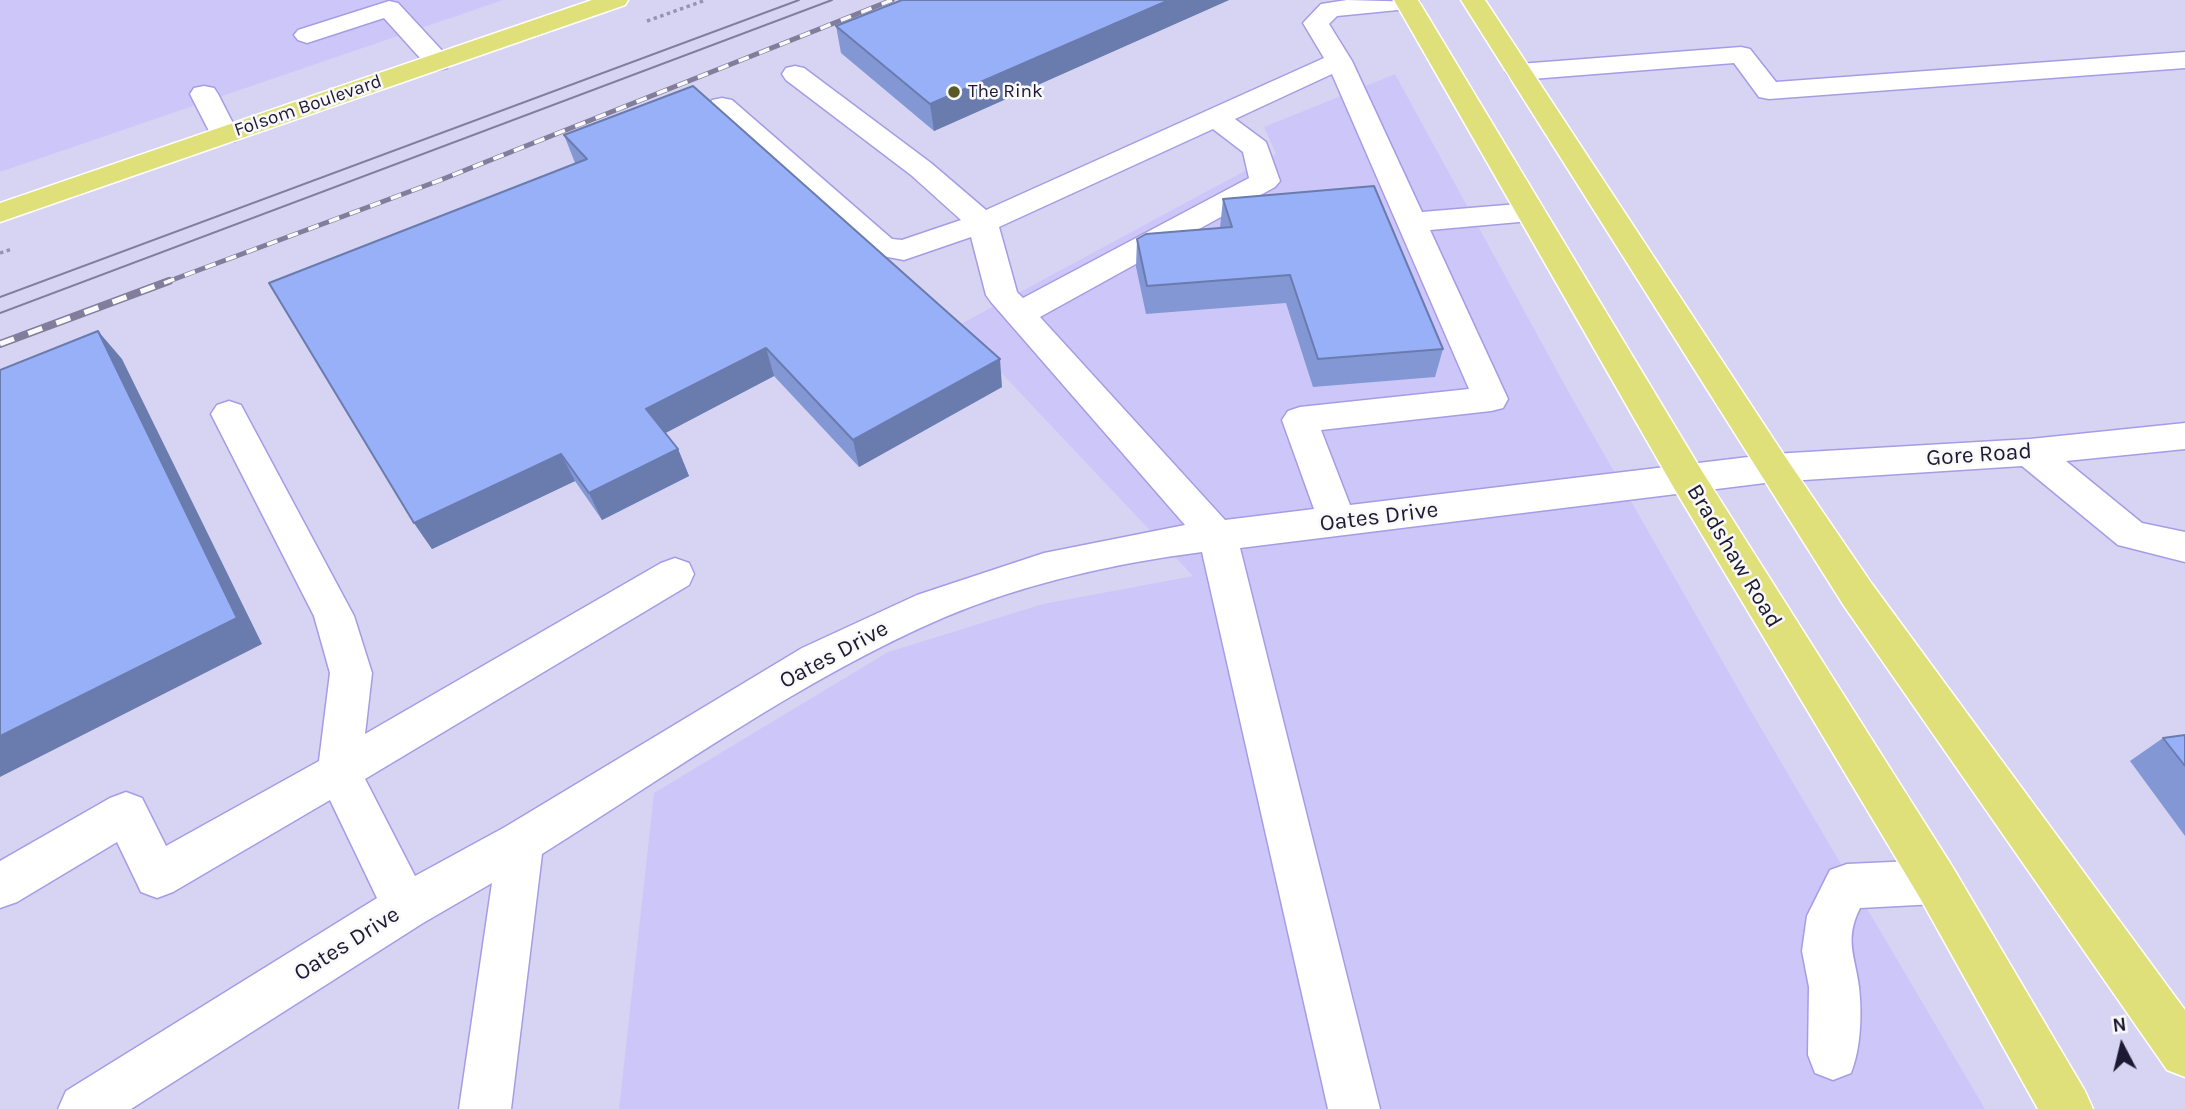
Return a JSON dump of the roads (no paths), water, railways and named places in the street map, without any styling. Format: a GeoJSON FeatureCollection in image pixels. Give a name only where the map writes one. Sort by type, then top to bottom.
{"type":"FeatureCollection","features":[{"type":"Feature","properties":{"kind":"main road","name":"Folsom Boulevard"},"geometry":{"type":"LineString","coordinates":[[0,213],[615,0]]}},
{"type":"Feature","properties":{"kind":"main road"},"geometry":{"type":"LineString","coordinates":[[1473,0],[1773,468],[1858,595],[2185,1052]]}},
{"type":"Feature","properties":{"kind":"main road","name":"Bradshaw Road"},"geometry":{"type":"LineString","coordinates":[[1407,1],[1687,478],[1936,882],[2067,1109]]}},
{"type":"Feature","properties":{"kind":"street"},"geometry":{"type":"LineString","coordinates":[[307,35],[415,0]]}},
{"type":"Feature","properties":{"kind":"street"},"geometry":{"type":"LineString","coordinates":[[1337,522],[1300,420],[1491,399],[1339,61],[1316,23],[1329,9],[1407,1]]}},
{"type":"Feature","properties":{"kind":"street"},"geometry":{"type":"LineString","coordinates":[[389,8],[438,62]]}},
{"type":"Feature","properties":{"kind":"street"},"geometry":{"type":"LineString","coordinates":[[1519,72],[1741,55],[1769,91],[2185,60]]}},
{"type":"Feature","properties":{"kind":"street"},"geometry":{"type":"LineString","coordinates":[[722,106],[883,247],[904,250],[983,223],[1339,61]]}},
{"type":"Feature","properties":{"kind":"street"},"geometry":{"type":"LineString","coordinates":[[795,74],[920,169],[983,223],[1002,295],[1218,537],[1354,1109]]}},
{"type":"Feature","properties":{"kind":"street"},"geometry":{"type":"LineString","coordinates":[[204,94],[225,135]]}},
{"type":"Feature","properties":{"kind":"street"},"geometry":{"type":"LineString","coordinates":[[1020,314],[1265,181],[1256,148],[1215,117]]}},
{"type":"Feature","properties":{"kind":"street"},"geometry":{"type":"LineString","coordinates":[[1412,222],[1530,212]]}},
{"type":"Feature","properties":{"kind":"street"},"geometry":{"type":"LineString","coordinates":[[229,414],[334,616],[351,673],[339,772],[406,907]]}},
{"type":"Feature","properties":{"kind":"street","name":"Gore Road"},"geometry":{"type":"LineString","coordinates":[[1687,478],[1773,468],[2030,452],[2185,436]]}},
{"type":"Feature","properties":{"kind":"street"},"geometry":{"type":"LineString","coordinates":[[2030,452],[2131,535],[2185,564]]}},
{"type":"Feature","properties":{"kind":"street","name":"Oates Drive"},"geometry":{"type":"LineString","coordinates":[[84,1109],[406,907],[521,842],[817,660],[931,606],[1044,568],[1158,543],[1687,478]]}},
{"type":"Feature","properties":{"kind":"street"},"geometry":{"type":"LineString","coordinates":[[2131,535],[2185,548]]}},
{"type":"Feature","properties":{"kind":"street"},"geometry":{"type":"LineString","coordinates":[[0,886],[126,813],[157,876],[675,574]]}},
{"type":"Feature","properties":{"kind":"street"},"geometry":{"type":"LineString","coordinates":[[485,1109],[521,842]]}},
{"type":"Feature","properties":{"kind":"street"},"geometry":{"type":"LineString","coordinates":[[1833,1055],[1834,987],[1826,951],[1831,916],[1847,886],[1936,882]]}},
{"type":"Feature","properties":{"kind":"tram line"},"geometry":{"type":"LineString","coordinates":[[0,297],[799,0]]}},
{"type":"Feature","properties":{"kind":"tram line"},"geometry":{"type":"LineString","coordinates":[[0,313],[832,0]]}},
{"type":"Feature","properties":{"kind":"railway"},"geometry":{"type":"LineString","coordinates":[[164,283],[438,181],[892,0]]}},
{"type":"Feature","properties":{"kind":"railway"},"geometry":{"type":"LineString","coordinates":[[0,344],[169,281]]}},
{"type":"Feature","properties":{"kind":"place","name":"The Rink"},"geometry":{"type":"Point","coordinates":[954,92]}}]}
